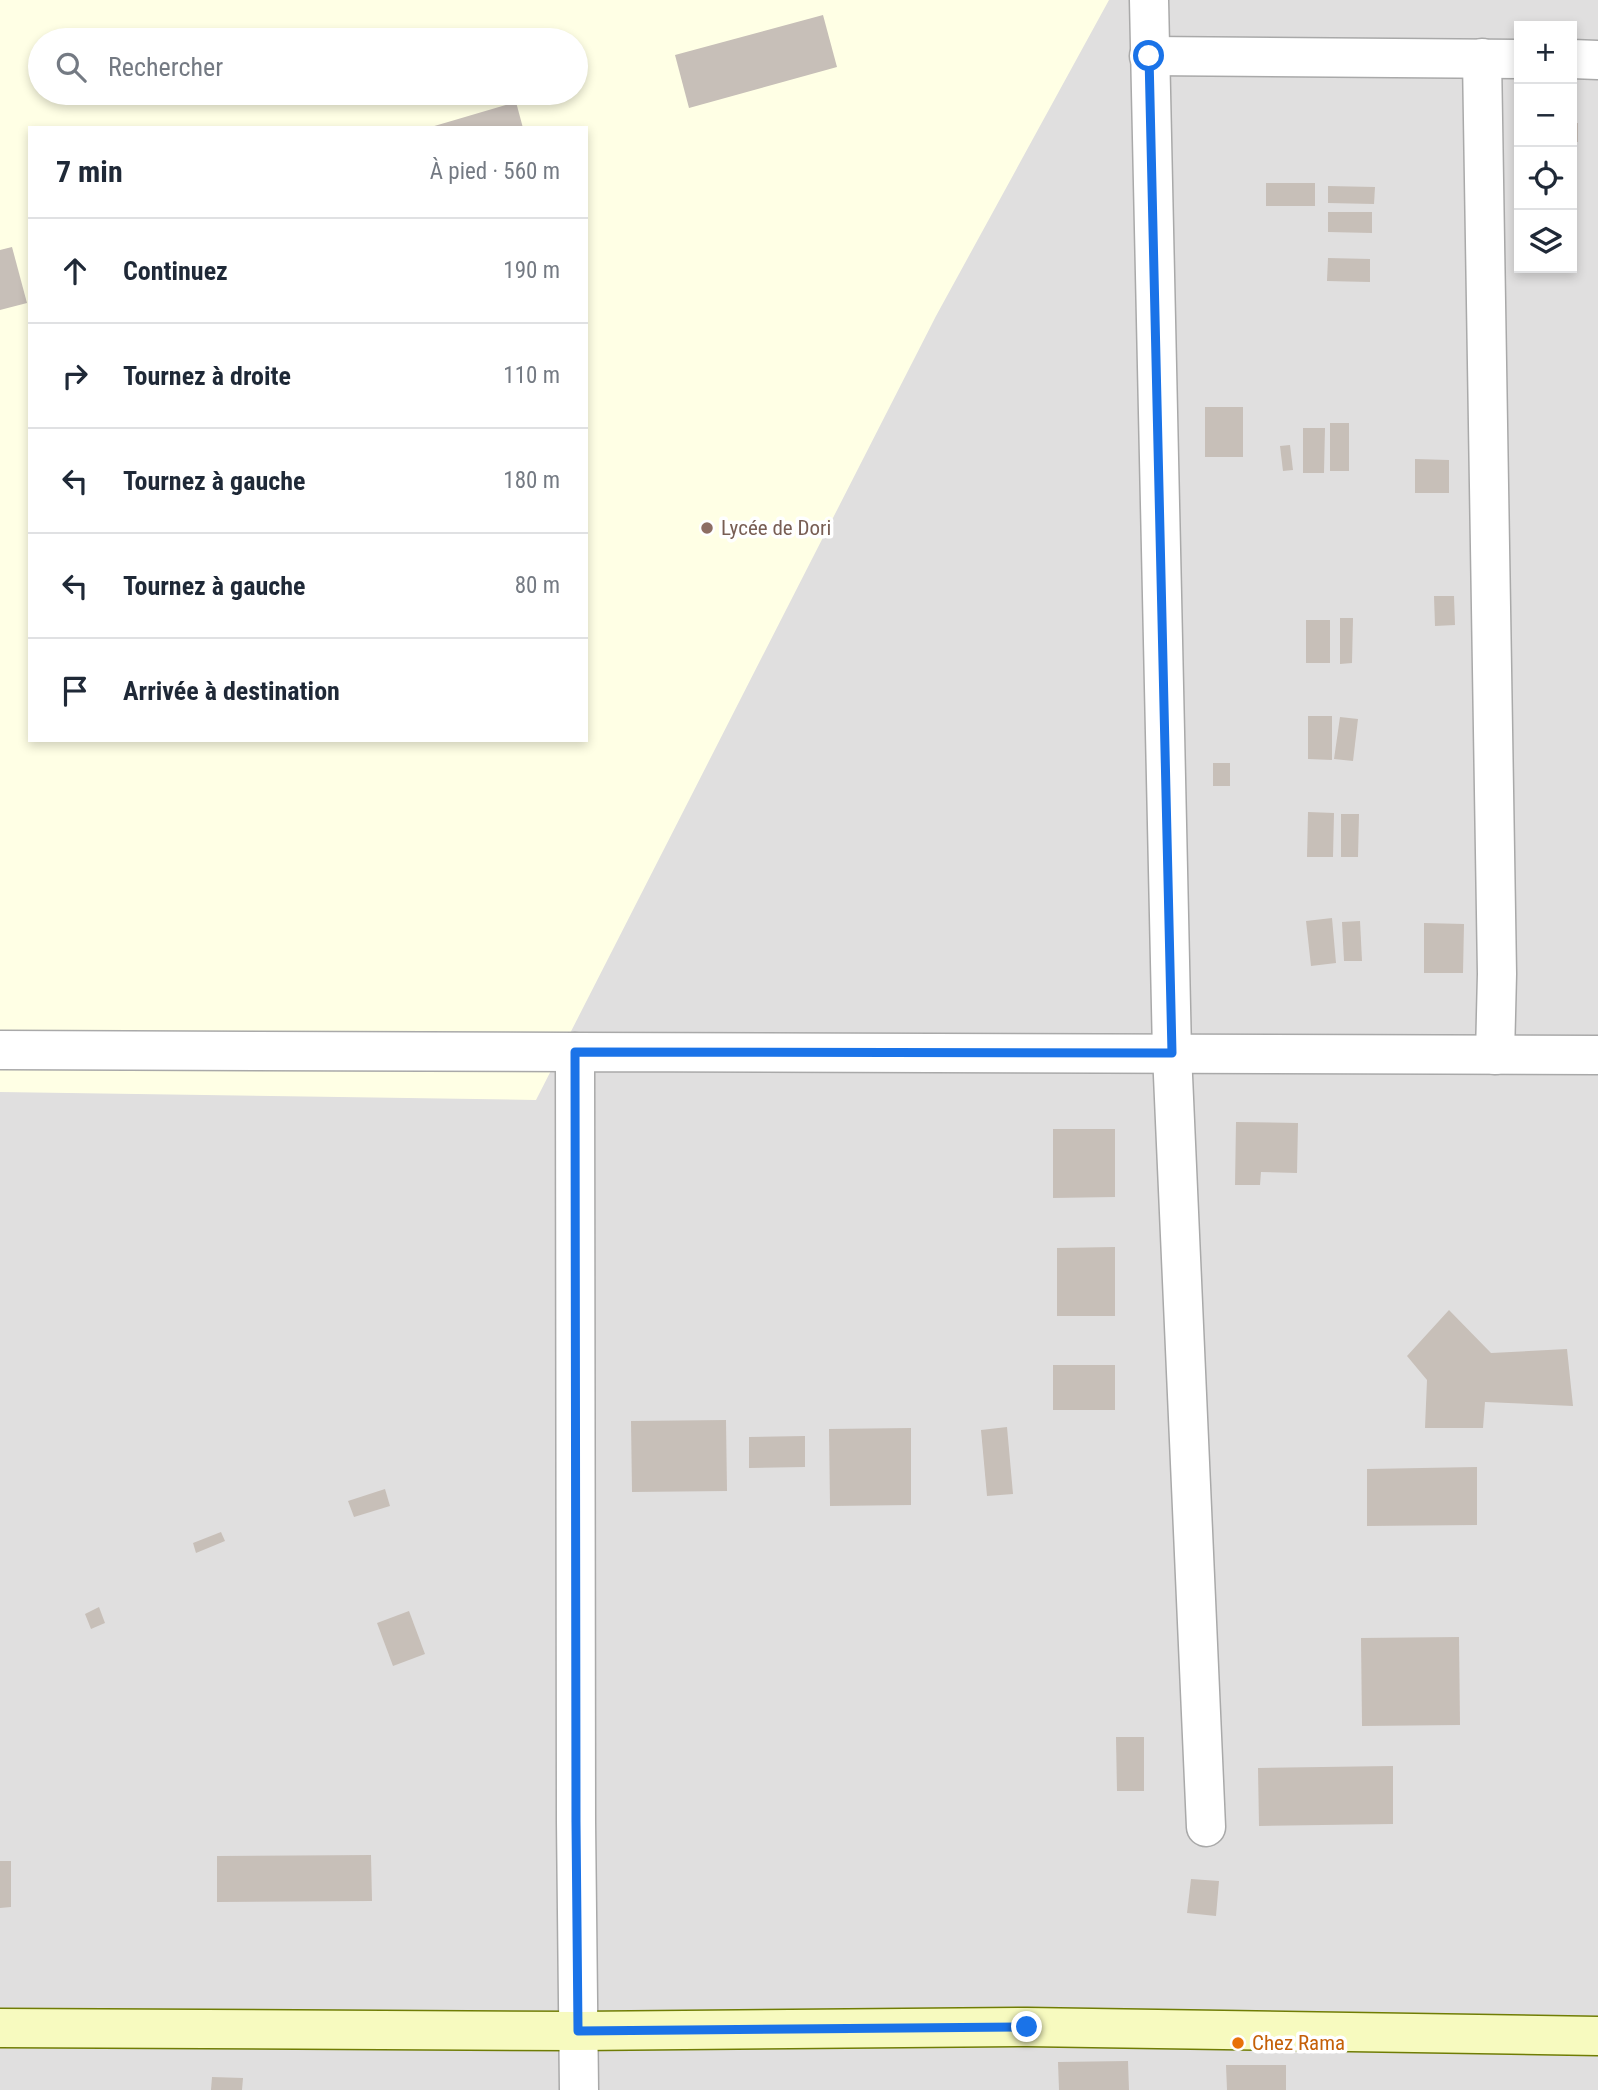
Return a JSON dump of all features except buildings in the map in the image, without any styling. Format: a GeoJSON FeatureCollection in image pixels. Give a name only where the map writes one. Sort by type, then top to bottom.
{"type":"FeatureCollection","features":[{"type":"Feature","properties":{"kind":"main road"},"geometry":{"type":"LineString","coordinates":[[0,2028],[578,2031],[1027,2027],[1598,2036]]}},
{"type":"Feature","properties":{"kind":"street"},"geometry":{"type":"LineString","coordinates":[[1149,0],[1172,1053],[1206,1827]]}},
{"type":"Feature","properties":{"kind":"street"},"geometry":{"type":"LineString","coordinates":[[1149,56],[1514,59]]}},
{"type":"Feature","properties":{"kind":"street"},"geometry":{"type":"LineString","coordinates":[[1482,58],[1497,974],[1495,1055]]}},
{"type":"Feature","properties":{"kind":"street"},"geometry":{"type":"LineString","coordinates":[[1577,59],[1598,60]]}},
{"type":"Feature","properties":{"kind":"street"},"geometry":{"type":"LineString","coordinates":[[0,1051],[1598,1055]]}},
{"type":"Feature","properties":{"kind":"street"},"geometry":{"type":"LineString","coordinates":[[575,1052],[579,2090]]}},
{"type":"Feature","properties":{"kind":"shaded area"},"geometry":{"type":"Polygon","coordinates":[[[0,0],[1598,0],[1598,2090],[0,2090],[0,0]]]}},
{"type":"Feature","properties":{"kind":"shaded area","name":"Lycée de Dori"},"geometry":{"type":"Polygon","coordinates":[[[0,0],[1109,0],[936,316],[536,1100],[0,1092],[0,0]]]}},
{"type":"Feature","properties":{"kind":"place","name":"Lycée de Dori"},"geometry":{"type":"Point","coordinates":[707,528]}},
{"type":"Feature","properties":{"kind":"place","name":"Chez Rama"},"geometry":{"type":"Point","coordinates":[1238,2043]}},
{"type":"Feature","properties":{"kind":"route"},"geometry":{"type":"LineString","coordinates":[[1027,2027],[578,2031],[575,1052],[1172,1053],[1149,56]]}}]}
